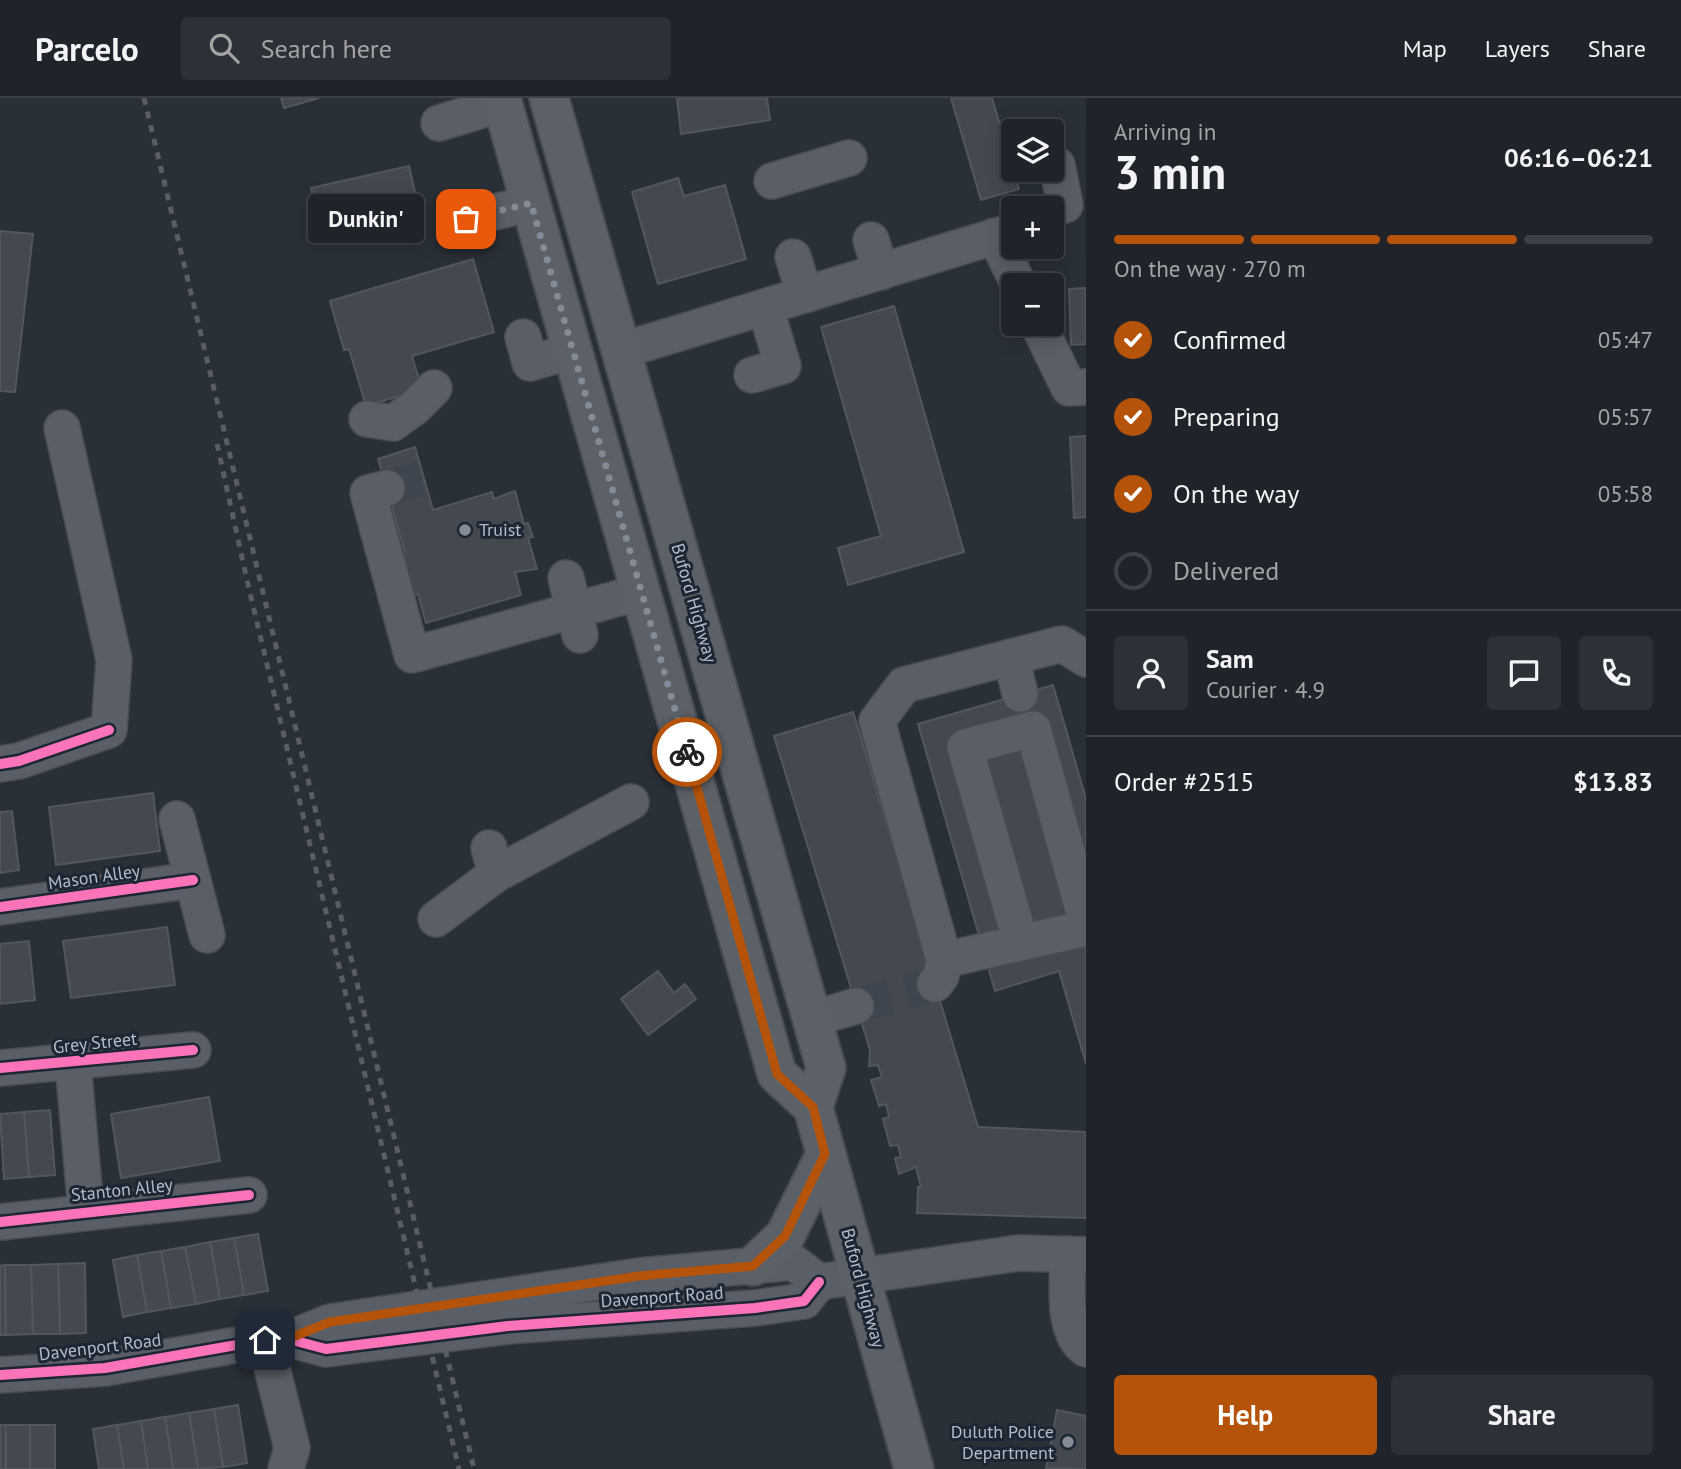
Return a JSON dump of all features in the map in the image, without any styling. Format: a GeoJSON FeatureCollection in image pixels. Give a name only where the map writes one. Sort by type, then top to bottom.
{"type":"FeatureCollection","features":[{"type":"Feature","properties":{"kind":"main road","name":"Buford Highway"},"geometry":{"type":"LineString","coordinates":[[550,98],[826,1068],[813,1107],[858,1277],[914,1469]]}},
{"type":"Feature","properties":{"kind":"main road"},"geometry":{"type":"LineString","coordinates":[[501,101],[777,1074],[813,1107]]}},
{"type":"Feature","properties":{"kind":"main road"},"geometry":{"type":"LineString","coordinates":[[531,203],[559,230],[591,335],[622,348]]}},
{"type":"Feature","properties":{"kind":"main road"},"geometry":{"type":"LineString","coordinates":[[642,595],[662,599],[670,605],[685,637],[715,675]]}},
{"type":"Feature","properties":{"kind":"main road"},"geometry":{"type":"LineString","coordinates":[[753,1266],[785,1236],[825,1154]]}},
{"type":"Feature","properties":{"kind":"street"},"geometry":{"type":"LineString","coordinates":[[439,123],[501,101]]}},
{"type":"Feature","properties":{"kind":"street"},"geometry":{"type":"LineString","coordinates":[[772,181],[849,158]]}},
{"type":"Feature","properties":{"kind":"street"},"geometry":{"type":"LineString","coordinates":[[1061,182],[1068,209]]}},
{"type":"Feature","properties":{"kind":"street"},"geometry":{"type":"LineString","coordinates":[[466,219],[531,203]]}},
{"type":"Feature","properties":{"kind":"street"},"geometry":{"type":"LineString","coordinates":[[622,348],[805,295],[876,256],[1001,234]]}},
{"type":"Feature","properties":{"kind":"street"},"geometry":{"type":"LineString","coordinates":[[793,257],[805,295]]}},
{"type":"Feature","properties":{"kind":"street"},"geometry":{"type":"LineString","coordinates":[[752,375],[783,366],[765,307]]}},
{"type":"Feature","properties":{"kind":"street"},"geometry":{"type":"LineString","coordinates":[[1044,336],[1069,388],[1086,387]]}},
{"type":"Feature","properties":{"kind":"street"},"geometry":{"type":"LineString","coordinates":[[523,337],[530,363],[573,351]]}},
{"type":"Feature","properties":{"kind":"street"},"geometry":{"type":"LineString","coordinates":[[367,419],[393,423],[415,407],[434,388]]}},
{"type":"Feature","properties":{"kind":"street"},"geometry":{"type":"LineString","coordinates":[[0,764],[19,761],[109,730],[114,660],[62,428]]}},
{"type":"Feature","properties":{"kind":"street"},"geometry":{"type":"LineString","coordinates":[[387,488],[368,493],[412,655],[437,662],[501,643],[573,608],[642,595]]}},
{"type":"Feature","properties":{"kind":"street"},"geometry":{"type":"LineString","coordinates":[[1086,659],[1062,644],[904,685],[877,721],[940,972],[1021,943],[1086,928]]}},
{"type":"Feature","properties":{"kind":"street"},"geometry":{"type":"LineString","coordinates":[[1012,657],[1020,694]]}},
{"type":"Feature","properties":{"kind":"street"},"geometry":{"type":"LineString","coordinates":[[1021,943],[965,747],[1033,729],[1086,920]]}},
{"type":"Feature","properties":{"kind":"street"},"geometry":{"type":"LineString","coordinates":[[436,919],[493,861],[631,802]]}},
{"type":"Feature","properties":{"kind":"street"},"geometry":{"type":"LineString","coordinates":[[177,819],[207,935]]}},
{"type":"Feature","properties":{"kind":"street","name":"Mason Alley"},"geometry":{"type":"LineString","coordinates":[[0,907],[193,880]]}},
{"type":"Feature","properties":{"kind":"street"},"geometry":{"type":"LineString","coordinates":[[812,1019],[856,1006]]}},
{"type":"Feature","properties":{"kind":"street","name":"Grey Street"},"geometry":{"type":"LineString","coordinates":[[0,1068],[193,1050]]}},
{"type":"Feature","properties":{"kind":"street"},"geometry":{"type":"LineString","coordinates":[[73,1063],[86,1211]]}},
{"type":"Feature","properties":{"kind":"street","name":"Stanton Alley"},"geometry":{"type":"LineString","coordinates":[[0,1222],[249,1195]]}},
{"type":"Feature","properties":{"kind":"street"},"geometry":{"type":"LineString","coordinates":[[819,1282],[1018,1253],[1077,1255],[1069,1313],[1078,1343],[1086,1349]]}},
{"type":"Feature","properties":{"kind":"street","name":"Davenport Road"},"geometry":{"type":"LineString","coordinates":[[0,1375],[105,1368],[276,1339],[330,1322],[639,1276],[793,1262],[819,1282],[804,1301],[755,1308],[508,1326],[326,1349],[276,1339]]}},
{"type":"Feature","properties":{"kind":"street"},"geometry":{"type":"LineString","coordinates":[[276,1339],[292,1448],[286,1469]]}},
{"type":"Feature","properties":{"kind":"building"},"geometry":{"type":"Polygon","coordinates":[[[281,98],[319,98],[284,108],[281,98]]]}},
{"type":"Feature","properties":{"kind":"building"},"geometry":{"type":"Polygon","coordinates":[[[677,98],[767,98],[770,120],[681,134],[677,98]]]}},
{"type":"Feature","properties":{"kind":"building"},"geometry":{"type":"Polygon","coordinates":[[[951,98],[992,98],[1001,128],[1001,182],[1017,182],[1019,189],[981,200],[951,98]]]}},
{"type":"Feature","properties":{"kind":"building"},"geometry":{"type":"Polygon","coordinates":[[[409,166],[417,201],[381,211],[383,219],[369,223],[366,215],[321,226],[311,188],[409,166]]]}},
{"type":"Feature","properties":{"kind":"building"},"geometry":{"type":"Polygon","coordinates":[[[678,178],[684,196],[725,185],[746,259],[658,284],[632,192],[678,178]]]}},
{"type":"Feature","properties":{"kind":"building"},"geometry":{"type":"Polygon","coordinates":[[[0,231],[33,234],[15,392],[0,391],[0,231]]]}},
{"type":"Feature","properties":{"kind":"building"},"geometry":{"type":"Polygon","coordinates":[[[473,259],[494,332],[412,356],[422,389],[366,406],[349,349],[344,350],[330,301],[473,259]]]}},
{"type":"Feature","properties":{"kind":"building"},"geometry":{"type":"Polygon","coordinates":[[[1086,288],[1086,344],[1071,345],[1069,289],[1086,288]]]}},
{"type":"Feature","properties":{"kind":"building"},"geometry":{"type":"Polygon","coordinates":[[[894,306],[964,552],[848,585],[838,548],[881,536],[821,327],[894,306]]]}},
{"type":"Feature","properties":{"kind":"building"},"geometry":{"type":"Polygon","coordinates":[[[1086,436],[1086,517],[1074,518],[1070,437],[1086,436]]]}},
{"type":"Feature","properties":{"kind":"building","name":"Truist"},"geometry":{"type":"Polygon","coordinates":[[[415,447],[433,510],[492,492],[494,499],[515,491],[524,524],[528,523],[533,537],[528,538],[537,569],[515,572],[521,595],[426,623],[418,594],[412,596],[400,553],[405,552],[378,459],[415,447]]]}},
{"type":"Feature","properties":{"kind":"building"},"geometry":{"type":"Polygon","coordinates":[[[1053,685],[1086,799],[1086,1064],[1059,971],[995,991],[918,724],[1053,685]]]}},
{"type":"Feature","properties":{"kind":"building"},"geometry":{"type":"Polygon","coordinates":[[[853,712],[978,1127],[1086,1132],[1086,1218],[917,1213],[918,1187],[921,1187],[916,1167],[899,1174],[895,1158],[901,1157],[898,1145],[890,1146],[883,1119],[889,1117],[886,1104],[879,1106],[871,1080],[882,1077],[878,1065],[869,1066],[870,1050],[774,736],[853,712]]]}},
{"type":"Feature","properties":{"kind":"building"},"geometry":{"type":"Polygon","coordinates":[[[153,793],[160,851],[56,865],[49,807],[153,793]]]}},
{"type":"Feature","properties":{"kind":"building"},"geometry":{"type":"Polygon","coordinates":[[[12,811],[19,870],[0,873],[0,812],[12,811]]]}},
{"type":"Feature","properties":{"kind":"building"},"geometry":{"type":"Polygon","coordinates":[[[167,927],[175,985],[71,998],[63,941],[167,927]]]}},
{"type":"Feature","properties":{"kind":"building"},"geometry":{"type":"Polygon","coordinates":[[[29,941],[35,1000],[0,1004],[0,944],[29,941]]]}},
{"type":"Feature","properties":{"kind":"building"},"geometry":{"type":"Polygon","coordinates":[[[658,971],[674,993],[685,984],[696,999],[648,1035],[621,999],[658,971]]]}},
{"type":"Feature","properties":{"kind":"building"},"geometry":{"type":"Polygon","coordinates":[[[209,1097],[220,1161],[121,1178],[111,1114],[209,1097]]]}},
{"type":"Feature","properties":{"kind":"building"},"geometry":{"type":"Polygon","coordinates":[[[50,1110],[55,1175],[29,1177],[24,1112],[50,1110]]]}},
{"type":"Feature","properties":{"kind":"building"},"geometry":{"type":"Polygon","coordinates":[[[24,1112],[29,1177],[4,1179],[0,1114],[24,1112]]]}},
{"type":"Feature","properties":{"kind":"building"},"geometry":{"type":"Polygon","coordinates":[[[258,1234],[268,1291],[244,1295],[234,1238],[258,1234]]]}},
{"type":"Feature","properties":{"kind":"building"},"geometry":{"type":"Polygon","coordinates":[[[234,1238],[244,1295],[220,1299],[210,1242],[234,1238]]]}},
{"type":"Feature","properties":{"kind":"building"},"geometry":{"type":"Polygon","coordinates":[[[210,1242],[220,1299],[196,1304],[185,1247],[210,1242]]]}},
{"type":"Feature","properties":{"kind":"building"},"geometry":{"type":"Polygon","coordinates":[[[185,1247],[196,1304],[171,1308],[161,1251],[185,1247]]]}},
{"type":"Feature","properties":{"kind":"building"},"geometry":{"type":"Polygon","coordinates":[[[161,1251],[171,1308],[147,1312],[137,1255],[161,1251]]]}},
{"type":"Feature","properties":{"kind":"building"},"geometry":{"type":"Polygon","coordinates":[[[137,1255],[147,1312],[123,1317],[113,1260],[137,1255]]]}},
{"type":"Feature","properties":{"kind":"building"},"geometry":{"type":"Polygon","coordinates":[[[85,1263],[86,1333],[60,1334],[58,1264],[85,1263]]]}},
{"type":"Feature","properties":{"kind":"building"},"geometry":{"type":"Polygon","coordinates":[[[58,1264],[60,1334],[33,1334],[31,1265],[58,1264]]]}},
{"type":"Feature","properties":{"kind":"building"},"geometry":{"type":"Polygon","coordinates":[[[5,1265],[6,1335],[0,1335],[0,1266],[5,1265]]]}},
{"type":"Feature","properties":{"kind":"building"},"geometry":{"type":"Polygon","coordinates":[[[5,1265],[31,1265],[33,1334],[6,1335],[5,1265]]]}},
{"type":"Feature","properties":{"kind":"building"},"geometry":{"type":"Polygon","coordinates":[[[238,1405],[247,1463],[223,1467],[214,1409],[238,1405]]]}},
{"type":"Feature","properties":{"kind":"building"},"geometry":{"type":"Polygon","coordinates":[[[214,1409],[223,1467],[198,1469],[189,1413],[214,1409]]]}},
{"type":"Feature","properties":{"kind":"building","name":"Duluth Police Department"},"geometry":{"type":"Polygon","coordinates":[[[1057,1410],[1086,1416],[1086,1469],[1046,1468],[1057,1410]]]}},
{"type":"Feature","properties":{"kind":"building"},"geometry":{"type":"Polygon","coordinates":[[[189,1413],[198,1469],[173,1469],[165,1417],[189,1413]]]}},
{"type":"Feature","properties":{"kind":"building"},"geometry":{"type":"Polygon","coordinates":[[[165,1417],[173,1469],[148,1469],[141,1421],[165,1417]]]}},
{"type":"Feature","properties":{"kind":"building"},"geometry":{"type":"Polygon","coordinates":[[[141,1421],[148,1469],[124,1469],[117,1425],[141,1421]]]}},
{"type":"Feature","properties":{"kind":"building"},"geometry":{"type":"Polygon","coordinates":[[[0,1425],[6,1425],[6,1469],[0,1469],[0,1425]]]}},
{"type":"Feature","properties":{"kind":"building"},"geometry":{"type":"Polygon","coordinates":[[[6,1425],[30,1425],[30,1469],[6,1469],[6,1425]]]}},
{"type":"Feature","properties":{"kind":"building"},"geometry":{"type":"Polygon","coordinates":[[[30,1425],[55,1425],[55,1469],[30,1469],[30,1425]]]}},
{"type":"Feature","properties":{"kind":"building"},"geometry":{"type":"Polygon","coordinates":[[[117,1425],[124,1469],[99,1469],[93,1429],[117,1425]]]}},
{"type":"Feature","properties":{"kind":"tunnel"},"geometry":{"type":"LineString","coordinates":[[387,488],[424,478]]}},
{"type":"Feature","properties":{"kind":"tunnel"},"geometry":{"type":"LineString","coordinates":[[856,1006],[935,984]]}},
{"type":"Feature","properties":{"kind":"railway"},"geometry":{"type":"LineString","coordinates":[[144,98],[474,1469]]}},
{"type":"Feature","properties":{"kind":"railway"},"geometry":{"type":"LineString","coordinates":[[217,444],[249,589],[459,1469]]}},
{"type":"Feature","properties":{"kind":"cycle path"},"geometry":{"type":"LineString","coordinates":[[0,764],[19,761],[109,730]]}},
{"type":"Feature","properties":{"kind":"cycle path"},"geometry":{"type":"LineString","coordinates":[[0,907],[193,880]]}},
{"type":"Feature","properties":{"kind":"cycle path"},"geometry":{"type":"LineString","coordinates":[[0,1068],[193,1050]]}},
{"type":"Feature","properties":{"kind":"cycle path"},"geometry":{"type":"LineString","coordinates":[[0,1222],[249,1195]]}},
{"type":"Feature","properties":{"kind":"cycle path"},"geometry":{"type":"LineString","coordinates":[[0,1375],[105,1368],[265,1340],[288,1339],[326,1349],[508,1326],[755,1308],[804,1301],[819,1282]]}},
{"type":"Feature","properties":{"kind":"way so far"},"geometry":{"type":"LineString","coordinates":[[466,219],[531,203],[687,752]]}},
{"type":"Feature","properties":{"kind":"place","name":"Dunkin'"},"geometry":{"type":"Point","coordinates":[466,219]}},
{"type":"Feature","properties":{"kind":"place","name":"Truist"},"geometry":{"type":"Point","coordinates":[465,530]}},
{"type":"Feature","properties":{"kind":"place","name":"Duluth Police Department"},"geometry":{"type":"Point","coordinates":[1068,1442]}},
{"type":"Feature","properties":{"kind":"route"},"geometry":{"type":"LineString","coordinates":[[265,1340],[288,1339],[330,1322],[434,1306],[639,1276],[753,1266],[785,1236],[825,1154],[813,1107],[777,1074],[687,752]]}}]}
